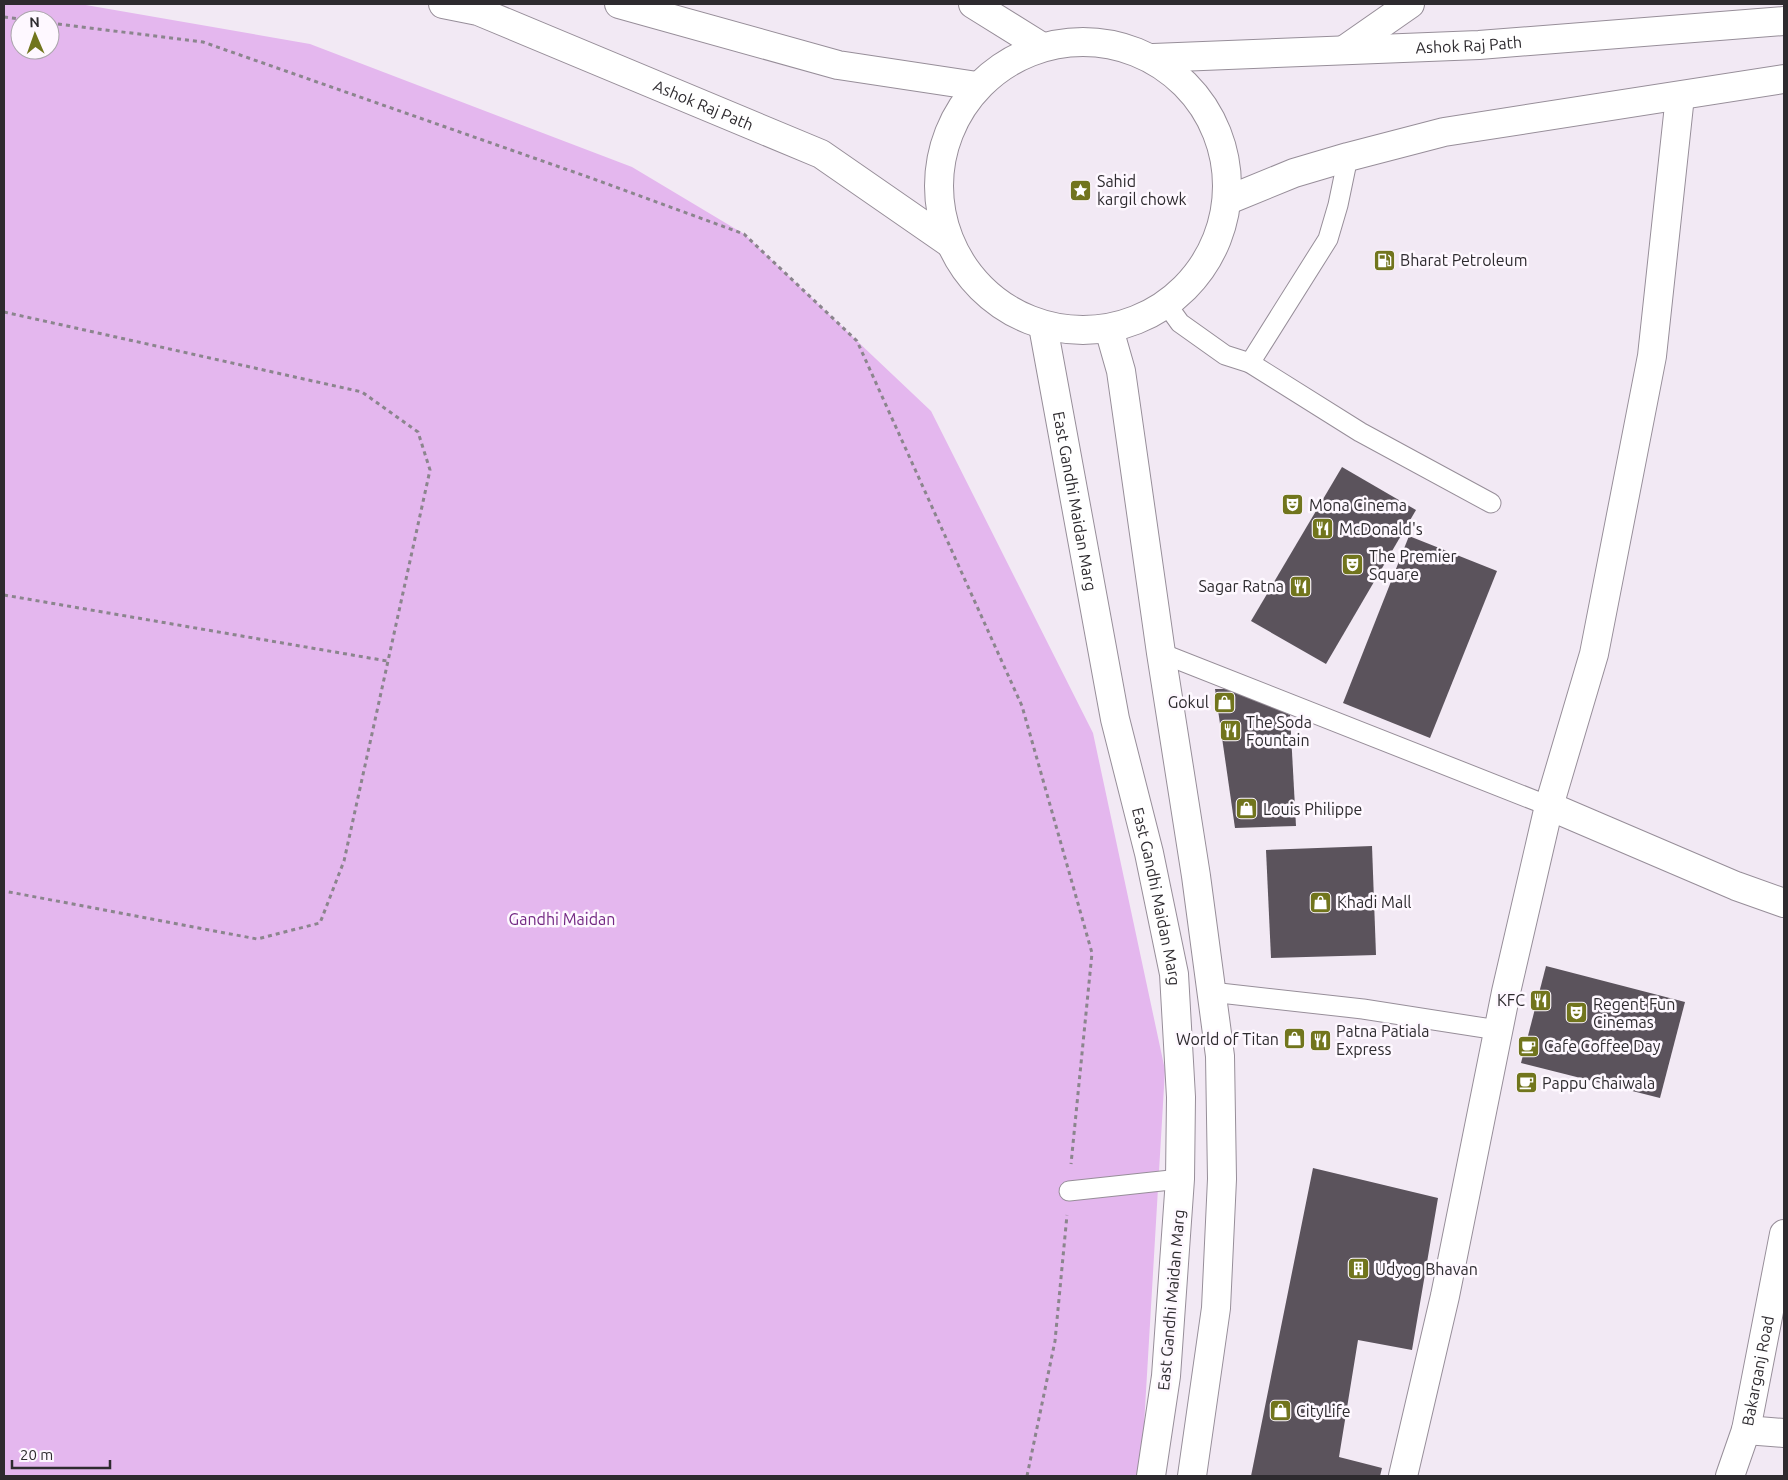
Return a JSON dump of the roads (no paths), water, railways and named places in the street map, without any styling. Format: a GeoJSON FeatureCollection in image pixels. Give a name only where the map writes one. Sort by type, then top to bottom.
{"type":"FeatureCollection","features":[{"type":"Feature","properties":{"kind":"main road","name":"Ashok Raj Path"},"geometry":{"type":"LineString","coordinates":[[443,4],[478,10],[821,154],[948,242]]}},
{"type":"Feature","properties":{"kind":"main road"},"geometry":{"type":"LineString","coordinates":[[619,4],[838,65],[977,86]]}},
{"type":"Feature","properties":{"kind":"main road"},"geometry":{"type":"LineString","coordinates":[[973,4],[1042,47]]}},
{"type":"Feature","properties":{"kind":"main road"},"geometry":{"type":"LineString","coordinates":[[1344,50],[1410,4]]}},
{"type":"Feature","properties":{"kind":"main road","name":"Ashok Raj Path"},"geometry":{"type":"LineString","coordinates":[[1153,58],[1479,46],[1784,21]]}},
{"type":"Feature","properties":{"kind":"main road"},"geometry":{"type":"LineString","coordinates":[[1099,41],[1153,58],[1196,94],[1223,144],[1228,200],[1209,259],[1167,305],[1109,329],[1043,326],[986,294],[948,242],[937,187],[947,132],[977,86],[1007,62],[1042,47],[1099,41]]}},
{"type":"Feature","properties":{"kind":"main road"},"geometry":{"type":"LineString","coordinates":[[1228,200],[1294,173],[1444,132],[1784,79]]}},
{"type":"Feature","properties":{"kind":"main road"},"geometry":{"type":"LineString","coordinates":[[1403,1476],[1445,1296],[1498,1030],[1548,806],[1594,654],[1652,356],[1680,96]]}},
{"type":"Feature","properties":{"kind":"main road","name":"East Gandhi Maidan Marg"},"geometry":{"type":"LineString","coordinates":[[1043,326],[1115,719],[1149,852],[1174,974],[1181,1097],[1180,1179],[1166,1376],[1151,1476]]}},
{"type":"Feature","properties":{"kind":"main road"},"geometry":{"type":"LineString","coordinates":[[1109,329],[1121,371],[1161,653],[1196,876],[1220,1056],[1222,1189],[1216,1308],[1192,1476]]}},
{"type":"Feature","properties":{"kind":"main road"},"geometry":{"type":"LineString","coordinates":[[1548,806],[1736,886],[1784,903]]}},
{"type":"Feature","properties":{"kind":"main road","name":"Bakarganj Road"},"geometry":{"type":"LineString","coordinates":[[1730,1476],[1746,1430],[1784,1234]]}},
{"type":"Feature","properties":{"kind":"main road"},"geometry":{"type":"LineString","coordinates":[[1746,1430],[1784,1433]]}},
{"type":"Feature","properties":{"kind":"lane"},"geometry":{"type":"LineString","coordinates":[[1250,363],[1328,239],[1338,205],[1348,157]]}},
{"type":"Feature","properties":{"kind":"lane"},"geometry":{"type":"LineString","coordinates":[[1167,305],[1180,323],[1225,355],[1250,363],[1360,432],[1491,503]]}},
{"type":"Feature","properties":{"kind":"lane"},"geometry":{"type":"LineString","coordinates":[[1161,653],[1548,806]]}},
{"type":"Feature","properties":{"kind":"lane"},"geometry":{"type":"LineString","coordinates":[[1211,992],[1363,1009],[1498,1030]]}},
{"type":"Feature","properties":{"kind":"lane"},"geometry":{"type":"LineString","coordinates":[[1069,1190],[1180,1179]]}},
{"type":"Feature","properties":{"kind":"place","name":"Sahid kargil chowk"},"geometry":{"type":"Point","coordinates":[1081,190]}},
{"type":"Feature","properties":{"kind":"place","name":"Bharat Petroleum"},"geometry":{"type":"Point","coordinates":[1384,260]}},
{"type":"Feature","properties":{"kind":"place","name":"Mona Cinema"},"geometry":{"type":"Point","coordinates":[1293,505]}},
{"type":"Feature","properties":{"kind":"place","name":"McDonald's"},"geometry":{"type":"Point","coordinates":[1323,529]}},
{"type":"Feature","properties":{"kind":"place","name":"The Premier Square"},"geometry":{"type":"Point","coordinates":[1353,565]}},
{"type":"Feature","properties":{"kind":"place","name":"Sagar Ratna"},"geometry":{"type":"Point","coordinates":[1300,586]}},
{"type":"Feature","properties":{"kind":"place","name":"Gokul"},"geometry":{"type":"Point","coordinates":[1225,702]}},
{"type":"Feature","properties":{"kind":"place","name":"The Soda Fountain"},"geometry":{"type":"Point","coordinates":[1230,731]}},
{"type":"Feature","properties":{"kind":"place","name":"Louis Philippe"},"geometry":{"type":"Point","coordinates":[1247,809]}},
{"type":"Feature","properties":{"kind":"place","name":"Khadi Mall"},"geometry":{"type":"Point","coordinates":[1321,902]}},
{"type":"Feature","properties":{"kind":"place","name":"KFC"},"geometry":{"type":"Point","coordinates":[1541,1000]}},
{"type":"Feature","properties":{"kind":"place","name":"Regent Fun Cinemas"},"geometry":{"type":"Point","coordinates":[1577,1013]}},
{"type":"Feature","properties":{"kind":"place","name":"World of Titan"},"geometry":{"type":"Point","coordinates":[1295,1039]}},
{"type":"Feature","properties":{"kind":"place","name":"Patna Patiala Express"},"geometry":{"type":"Point","coordinates":[1320,1040]}},
{"type":"Feature","properties":{"kind":"place","name":"Cafe Coffee Day"},"geometry":{"type":"Point","coordinates":[1528,1046]}},
{"type":"Feature","properties":{"kind":"place","name":"Pappu Chaiwala"},"geometry":{"type":"Point","coordinates":[1526,1083]}},
{"type":"Feature","properties":{"kind":"place","name":"Udyog Bhavan"},"geometry":{"type":"Point","coordinates":[1359,1269]}},
{"type":"Feature","properties":{"kind":"place","name":"CityLife"},"geometry":{"type":"Point","coordinates":[1280,1411]}},
{"type":"Feature","properties":{"kind":"park label","name":"Gandhi Maidan"},"geometry":{"type":"Point","coordinates":[562,919]}}]}
